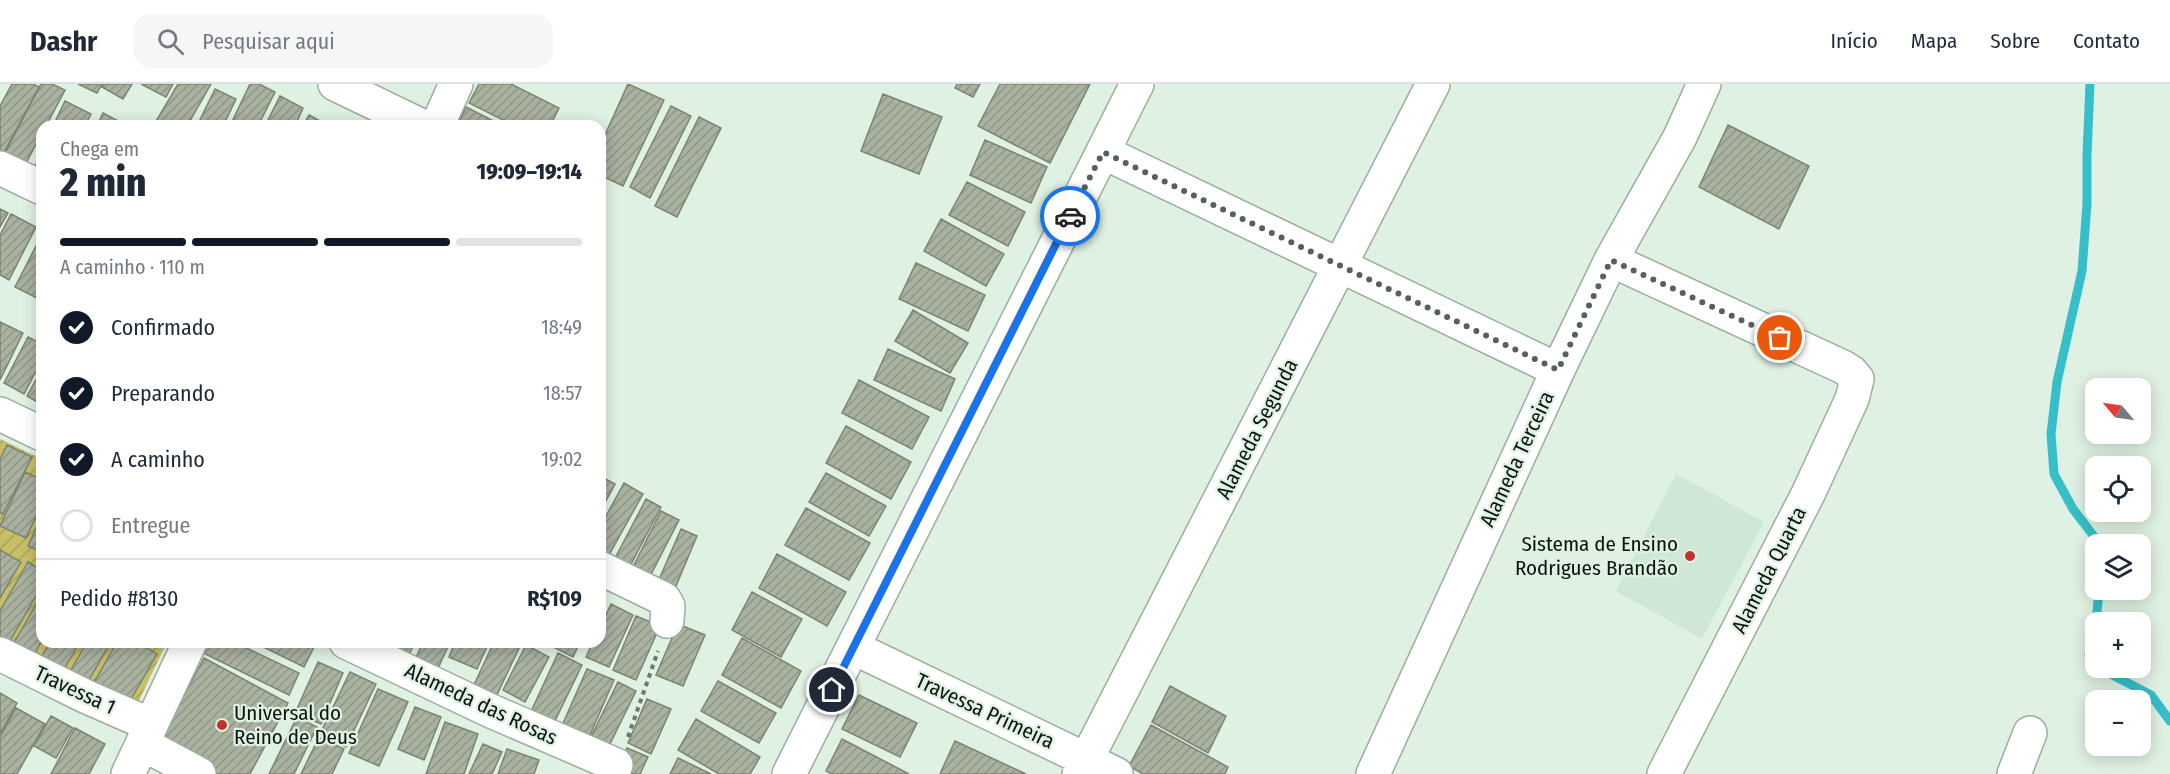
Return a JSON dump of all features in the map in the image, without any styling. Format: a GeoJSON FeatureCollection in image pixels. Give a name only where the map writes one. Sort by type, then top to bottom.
{"type":"FeatureCollection","features":[{"type":"Feature","properties":{"kind":"street"},"geometry":{"type":"LineString","coordinates":[[335,84],[410,120]]}},
{"type":"Feature","properties":{"kind":"street"},"geometry":{"type":"LineString","coordinates":[[440,120],[456,84]]}},
{"type":"Feature","properties":{"kind":"street"},"geometry":{"type":"LineString","coordinates":[[789,774],[1137,84]]}},
{"type":"Feature","properties":{"kind":"street","name":"Alameda Segunda"},"geometry":{"type":"LineString","coordinates":[[1083,766],[1433,84]]}},
{"type":"Feature","properties":{"kind":"street","name":"Alameda Terceira"},"geometry":{"type":"LineString","coordinates":[[1373,774],[1558,370],[1611,260],[1680,137],[1704,84]]}},
{"type":"Feature","properties":{"kind":"street"},"geometry":{"type":"LineString","coordinates":[[1103,152],[1558,370]]}},
{"type":"Feature","properties":{"kind":"street"},"geometry":{"type":"LineString","coordinates":[[0,168],[36,185]]}},
{"type":"Feature","properties":{"kind":"street","name":"Alameda Quarta"},"geometry":{"type":"LineString","coordinates":[[1611,260],[1843,367],[1857,379],[1852,399],[1808,494],[1664,774]]}},
{"type":"Feature","properties":{"kind":"street"},"geometry":{"type":"LineString","coordinates":[[0,414],[36,431]]}},
{"type":"Feature","properties":{"kind":"street"},"geometry":{"type":"LineString","coordinates":[[606,571],[664,599],[668,606],[667,621]]}},
{"type":"Feature","properties":{"kind":"street"},"geometry":{"type":"LineString","coordinates":[[128,774],[187,648]]}},
{"type":"Feature","properties":{"kind":"street","name":"Alameda das Rosas"},"geometry":{"type":"LineString","coordinates":[[359,648],[491,711],[616,765]]}},
{"type":"Feature","properties":{"kind":"street","name":"Travessa Primeira"},"geometry":{"type":"LineString","coordinates":[[854,648],[1083,766],[1116,774]]}},
{"type":"Feature","properties":{"kind":"street","name":"Travessa 1"},"geometry":{"type":"LineString","coordinates":[[0,654],[87,697],[147,734],[199,774]]}},
{"type":"Feature","properties":{"kind":"street"},"geometry":{"type":"LineString","coordinates":[[2014,774],[2030,733]]}},
{"type":"Feature","properties":{"kind":"path"},"geometry":{"type":"LineString","coordinates":[[616,765],[632,726],[667,621]]}},
{"type":"Feature","properties":{"kind":"shaded area"},"geometry":{"type":"Polygon","coordinates":[[[0,439],[36,456],[36,648],[164,648],[134,711],[0,646],[0,439]]]}},
{"type":"Feature","properties":{"kind":"shaded area","name":"Sistema de Ensino Rodrigues Brandão"},"geometry":{"type":"Polygon","coordinates":[[[1676,474],[1764,522],[1702,639],[1616,591],[1676,474]]]}},
{"type":"Feature","properties":{"kind":"building"},"geometry":{"type":"Polygon","coordinates":[[[12,84],[33,84],[39,87],[0,160],[0,106],[12,84]]]}},
{"type":"Feature","properties":{"kind":"building"},"geometry":{"type":"Polygon","coordinates":[[[41,84],[52,84],[65,90],[49,120],[36,120],[36,144],[24,167],[3,157],[41,84]]]}},
{"type":"Feature","properties":{"kind":"building"},"geometry":{"type":"Polygon","coordinates":[[[78,84],[102,84],[97,93],[78,84]]]}},
{"type":"Feature","properties":{"kind":"building"},"geometry":{"type":"Polygon","coordinates":[[[104,84],[132,84],[123,99],[102,87],[104,84]]]}},
{"type":"Feature","properties":{"kind":"building"},"geometry":{"type":"Polygon","coordinates":[[[141,84],[173,84],[166,97],[141,84]]]}},
{"type":"Feature","properties":{"kind":"building"},"geometry":{"type":"Polygon","coordinates":[[[178,84],[211,84],[190,120],[157,120],[178,84]]]}},
{"type":"Feature","properties":{"kind":"building"},"geometry":{"type":"Polygon","coordinates":[[[250,84],[259,84],[275,92],[261,120],[233,120],[250,84]]]}},
{"type":"Feature","properties":{"kind":"building"},"geometry":{"type":"Polygon","coordinates":[[[479,84],[511,84],[559,108],[553,120],[503,120],[469,103],[479,84]]]}},
{"type":"Feature","properties":{"kind":"building"},"geometry":{"type":"Polygon","coordinates":[[[628,84],[664,100],[623,186],[606,178],[606,133],[628,84]]]}},
{"type":"Feature","properties":{"kind":"building"},"geometry":{"type":"Polygon","coordinates":[[[957,84],[980,84],[973,97],[955,88],[957,84]]]}},
{"type":"Feature","properties":{"kind":"building"},"geometry":{"type":"Polygon","coordinates":[[[1000,84],[1090,84],[1050,163],[978,126],[1000,84]]]}},
{"type":"Feature","properties":{"kind":"building"},"geometry":{"type":"Polygon","coordinates":[[[215,89],[236,99],[226,120],[200,120],[215,89]]]}},
{"type":"Feature","properties":{"kind":"building"},"geometry":{"type":"Polygon","coordinates":[[[883,94],[942,117],[919,174],[861,151],[883,94]]]}},
{"type":"Feature","properties":{"kind":"building"},"geometry":{"type":"Polygon","coordinates":[[[280,96],[303,108],[298,120],[268,120],[280,96]]]}},
{"type":"Feature","properties":{"kind":"building"},"geometry":{"type":"Polygon","coordinates":[[[65,101],[91,114],[88,120],[56,120],[65,101]]]}},
{"type":"Feature","properties":{"kind":"building"},"geometry":{"type":"Polygon","coordinates":[[[671,106],[691,116],[650,198],[630,187],[671,106]]]}},
{"type":"Feature","properties":{"kind":"building"},"geometry":{"type":"Polygon","coordinates":[[[466,107],[491,120],[460,120],[466,107]]]}},
{"type":"Feature","properties":{"kind":"building"},"geometry":{"type":"Polygon","coordinates":[[[103,113],[116,120],[100,120],[103,113]]]}},
{"type":"Feature","properties":{"kind":"building"},"geometry":{"type":"Polygon","coordinates":[[[309,115],[318,120],[306,120],[309,115]]]}},
{"type":"Feature","properties":{"kind":"building"},"geometry":{"type":"Polygon","coordinates":[[[699,117],[721,128],[677,217],[655,206],[699,117]]]}},
{"type":"Feature","properties":{"kind":"building"},"geometry":{"type":"Polygon","coordinates":[[[1728,125],[1809,166],[1779,229],[1699,187],[1728,125]]]}},
{"type":"Feature","properties":{"kind":"building"},"geometry":{"type":"Polygon","coordinates":[[[985,140],[1047,167],[1031,203],[970,175],[985,140]]]}},
{"type":"Feature","properties":{"kind":"building"},"geometry":{"type":"Polygon","coordinates":[[[967,182],[1025,212],[1008,246],[949,215],[967,182]]]}},
{"type":"Feature","properties":{"kind":"building"},"geometry":{"type":"Polygon","coordinates":[[[0,209],[8,213],[0,227],[0,209]]]}},
{"type":"Feature","properties":{"kind":"building"},"geometry":{"type":"Polygon","coordinates":[[[11,214],[36,227],[9,280],[0,275],[0,235],[11,214]]]}},
{"type":"Feature","properties":{"kind":"building"},"geometry":{"type":"Polygon","coordinates":[[[941,219],[1004,254],[986,286],[924,251],[941,219]]]}},
{"type":"Feature","properties":{"kind":"building"},"geometry":{"type":"Polygon","coordinates":[[[36,246],[36,298],[15,287],[36,246]]]}},
{"type":"Feature","properties":{"kind":"building"},"geometry":{"type":"Polygon","coordinates":[[[916,263],[985,295],[968,331],[899,299],[916,263]]]}},
{"type":"Feature","properties":{"kind":"building"},"geometry":{"type":"Polygon","coordinates":[[[913,310],[968,343],[950,373],[895,341],[913,310]]]}},
{"type":"Feature","properties":{"kind":"building"},"geometry":{"type":"Polygon","coordinates":[[[0,322],[23,333],[0,380],[0,322]]]}},
{"type":"Feature","properties":{"kind":"building"},"geometry":{"type":"Polygon","coordinates":[[[28,337],[36,341],[36,371],[24,394],[4,383],[28,337]]]}},
{"type":"Feature","properties":{"kind":"building"},"geometry":{"type":"Polygon","coordinates":[[[888,349],[955,379],[941,411],[874,380],[888,349]]]}},
{"type":"Feature","properties":{"kind":"building"},"geometry":{"type":"Polygon","coordinates":[[[36,380],[36,401],[27,396],[36,380]]]}},
{"type":"Feature","properties":{"kind":"building"},"geometry":{"type":"Polygon","coordinates":[[[859,380],[929,417],[912,449],[842,413],[859,380]]]}},
{"type":"Feature","properties":{"kind":"building"},"geometry":{"type":"Polygon","coordinates":[[[846,426],[911,462],[891,499],[826,463],[846,426]]]}},
{"type":"Feature","properties":{"kind":"building"},"geometry":{"type":"Polygon","coordinates":[[[7,445],[32,457],[3,514],[0,513],[0,459],[7,445]]]}},
{"type":"Feature","properties":{"kind":"building"},"geometry":{"type":"Polygon","coordinates":[[[25,472],[36,477],[36,517],[26,538],[0,526],[25,472]]]}},
{"type":"Feature","properties":{"kind":"building"},"geometry":{"type":"Polygon","coordinates":[[[826,473],[886,506],[869,536],[809,502],[826,473]]]}},
{"type":"Feature","properties":{"kind":"building"},"geometry":{"type":"Polygon","coordinates":[[[606,479],[615,484],[606,501],[606,479]]]}},
{"type":"Feature","properties":{"kind":"building"},"geometry":{"type":"Polygon","coordinates":[[[624,483],[643,494],[606,560],[606,516],[624,483]]]}},
{"type":"Feature","properties":{"kind":"building"},"geometry":{"type":"Polygon","coordinates":[[[646,499],[661,507],[626,574],[611,566],[646,499]]]}},
{"type":"Feature","properties":{"kind":"building"},"geometry":{"type":"Polygon","coordinates":[[[806,508],[870,543],[849,580],[785,545],[806,508]]]}},
{"type":"Feature","properties":{"kind":"building"},"geometry":{"type":"Polygon","coordinates":[[[661,511],[679,520],[645,586],[628,577],[661,511]]]}},
{"type":"Feature","properties":{"kind":"building"},"geometry":{"type":"Polygon","coordinates":[[[36,528],[36,549],[28,546],[36,528]]]}},
{"type":"Feature","properties":{"kind":"building"},"geometry":{"type":"Polygon","coordinates":[[[681,529],[697,536],[671,598],[654,591],[681,529]]]}},
{"type":"Feature","properties":{"kind":"building"},"geometry":{"type":"Polygon","coordinates":[[[0,550],[21,562],[0,598],[0,550]]]}},
{"type":"Feature","properties":{"kind":"building"},"geometry":{"type":"Polygon","coordinates":[[[777,554],[846,592],[827,626],[759,588],[777,554]]]}},
{"type":"Feature","properties":{"kind":"building"},"geometry":{"type":"Polygon","coordinates":[[[28,562],[36,567],[36,596],[4,651],[0,649],[0,611],[28,562]]]}},
{"type":"Feature","properties":{"kind":"building"},"geometry":{"type":"Polygon","coordinates":[[[752,592],[802,619],[781,657],[732,630],[752,592]]]}},
{"type":"Feature","properties":{"kind":"building"},"geometry":{"type":"Polygon","coordinates":[[[36,604],[38,648],[34,655],[14,643],[36,604]]]}},
{"type":"Feature","properties":{"kind":"building"},"geometry":{"type":"Polygon","coordinates":[[[611,604],[633,615],[609,667],[586,657],[590,648],[606,648],[606,615],[611,604]]]}},
{"type":"Feature","properties":{"kind":"building"},"geometry":{"type":"Polygon","coordinates":[[[636,616],[660,626],[636,680],[613,670],[636,616]]]}},
{"type":"Feature","properties":{"kind":"building"},"geometry":{"type":"Polygon","coordinates":[[[678,624],[705,635],[683,686],[656,675],[678,624]]]}},
{"type":"Feature","properties":{"kind":"building"},"geometry":{"type":"Polygon","coordinates":[[[742,638],[801,671],[781,708],[722,675],[742,638]]]}},
{"type":"Feature","properties":{"kind":"building"},"geometry":{"type":"Polygon","coordinates":[[[47,648],[76,648],[61,674],[39,661],[47,648]]]}},
{"type":"Feature","properties":{"kind":"building"},"geometry":{"type":"Polygon","coordinates":[[[84,648],[108,648],[86,685],[68,675],[84,648]]]}},
{"type":"Feature","properties":{"kind":"building"},"geometry":{"type":"Polygon","coordinates":[[[114,648],[147,648],[157,654],[127,706],[92,686],[114,648]]]}},
{"type":"Feature","properties":{"kind":"building"},"geometry":{"type":"Polygon","coordinates":[[[247,648],[299,673],[289,695],[195,649],[247,648]]]}},
{"type":"Feature","properties":{"kind":"building"},"geometry":{"type":"Polygon","coordinates":[[[265,648],[314,648],[304,667],[265,648]]]}},
{"type":"Feature","properties":{"kind":"building"},"geometry":{"type":"Polygon","coordinates":[[[390,648],[412,648],[407,659],[390,648]]]}},
{"type":"Feature","properties":{"kind":"building"},"geometry":{"type":"Polygon","coordinates":[[[420,648],[447,648],[436,673],[414,662],[420,648]]]}},
{"type":"Feature","properties":{"kind":"building"},"geometry":{"type":"Polygon","coordinates":[[[453,648],[486,648],[477,669],[449,657],[453,648]]]}},
{"type":"Feature","properties":{"kind":"building"},"geometry":{"type":"Polygon","coordinates":[[[491,648],[519,648],[495,699],[472,689],[491,648]]]}},
{"type":"Feature","properties":{"kind":"building"},"geometry":{"type":"Polygon","coordinates":[[[524,648],[532,648],[549,657],[525,702],[503,690],[524,648]]]}},
{"type":"Feature","properties":{"kind":"building"},"geometry":{"type":"Polygon","coordinates":[[[555,648],[577,648],[573,657],[555,648]]]}},
{"type":"Feature","properties":{"kind":"building"},"geometry":{"type":"Polygon","coordinates":[[[558,653],[582,665],[552,727],[529,716],[558,653]]]}},
{"type":"Feature","properties":{"kind":"building","name":"Universal do Reino de Deus"},"geometry":{"type":"Polygon","coordinates":[[[204,658],[288,703],[250,774],[207,774],[156,747],[204,658]]]}},
{"type":"Feature","properties":{"kind":"building"},"geometry":{"type":"Polygon","coordinates":[[[318,662],[343,673],[321,724],[295,713],[318,662]]]}},
{"type":"Feature","properties":{"kind":"building"},"geometry":{"type":"Polygon","coordinates":[[[587,669],[614,680],[587,742],[560,730],[587,669]]]}},
{"type":"Feature","properties":{"kind":"building"},"geometry":{"type":"Polygon","coordinates":[[[350,672],[376,684],[346,747],[320,734],[350,672]]]}},
{"type":"Feature","properties":{"kind":"building"},"geometry":{"type":"Polygon","coordinates":[[[718,681],[776,713],[759,743],[701,711],[718,681]]]}},
{"type":"Feature","properties":{"kind":"building"},"geometry":{"type":"Polygon","coordinates":[[[618,682],[636,691],[607,750],[589,741],[618,682]]]}},
{"type":"Feature","properties":{"kind":"building"},"geometry":{"type":"Polygon","coordinates":[[[1170,686],[1226,716],[1208,753],[1152,722],[1170,686]]]}},
{"type":"Feature","properties":{"kind":"building"},"geometry":{"type":"Polygon","coordinates":[[[378,689],[408,702],[379,766],[349,753],[378,689]]]}},
{"type":"Feature","properties":{"kind":"building"},"geometry":{"type":"Polygon","coordinates":[[[0,693],[17,703],[0,734],[0,693]]]}},
{"type":"Feature","properties":{"kind":"building"},"geometry":{"type":"Polygon","coordinates":[[[859,695],[917,723],[900,757],[842,729],[859,695]]]}},
{"type":"Feature","properties":{"kind":"building"},"geometry":{"type":"Polygon","coordinates":[[[647,699],[671,709],[651,754],[628,743],[647,699]]]}},
{"type":"Feature","properties":{"kind":"building"},"geometry":{"type":"Polygon","coordinates":[[[415,707],[441,717],[424,760],[398,749],[415,707]]]}},
{"type":"Feature","properties":{"kind":"building"},"geometry":{"type":"Polygon","coordinates":[[[16,708],[45,724],[17,774],[0,774],[0,737],[16,708]]]}},
{"type":"Feature","properties":{"kind":"building"},"geometry":{"type":"Polygon","coordinates":[[[51,716],[73,728],[56,758],[34,746],[51,716]]]}},
{"type":"Feature","properties":{"kind":"building"},"geometry":{"type":"Polygon","coordinates":[[[297,717],[317,727],[294,774],[269,774],[297,717]]]}},
{"type":"Feature","properties":{"kind":"building"},"geometry":{"type":"Polygon","coordinates":[[[696,719],[760,757],[750,774],[719,774],[678,750],[696,719]]]}},
{"type":"Feature","properties":{"kind":"building"},"geometry":{"type":"Polygon","coordinates":[[[445,722],[478,734],[464,774],[426,774],[445,722]]]}},
{"type":"Feature","properties":{"kind":"building"},"geometry":{"type":"Polygon","coordinates":[[[1151,725],[1228,767],[1225,774],[1143,774],[1129,766],[1151,725]]]}},
{"type":"Feature","properties":{"kind":"building"},"geometry":{"type":"Polygon","coordinates":[[[75,728],[105,744],[89,774],[51,774],[75,728]]]}},
{"type":"Feature","properties":{"kind":"building"},"geometry":{"type":"Polygon","coordinates":[[[319,737],[344,749],[332,774],[301,774],[319,737]]]}},
{"type":"Feature","properties":{"kind":"building"},"geometry":{"type":"Polygon","coordinates":[[[842,739],[909,774],[832,774],[826,771],[842,739]]]}},
{"type":"Feature","properties":{"kind":"building"},"geometry":{"type":"Polygon","coordinates":[[[955,741],[1026,774],[940,774],[955,741]]]}},
{"type":"Feature","properties":{"kind":"building"},"geometry":{"type":"Polygon","coordinates":[[[483,744],[502,752],[492,774],[469,774],[483,744]]]}},
{"type":"Feature","properties":{"kind":"building"},"geometry":{"type":"Polygon","coordinates":[[[627,748],[648,757],[640,774],[630,774],[618,769],[627,748]]]}},
{"type":"Feature","properties":{"kind":"building"},"geometry":{"type":"Polygon","coordinates":[[[507,749],[539,760],[534,774],[498,774],[507,749]]]}},
{"type":"Feature","properties":{"kind":"building"},"geometry":{"type":"Polygon","coordinates":[[[678,758],[711,774],[670,774],[678,758]]]}},
{"type":"Feature","properties":{"kind":"waterway"},"geometry":{"type":"LineString","coordinates":[[2090,84],[2087,204],[2082,271],[2057,382],[2051,434],[2054,474],[2073,509],[2092,534]]}},
{"type":"Feature","properties":{"kind":"waterway"},"geometry":{"type":"LineString","coordinates":[[2097,612],[2098,600]]}},
{"type":"Feature","properties":{"kind":"waterway"},"geometry":{"type":"LineString","coordinates":[[2118,678],[2151,695],[2170,721]]}},
{"type":"Feature","properties":{"kind":"way so far"},"geometry":{"type":"LineString","coordinates":[[1070,216],[1103,152],[1558,370],[1611,260],[1780,338]]}},
{"type":"Feature","properties":{"kind":"place","name":"Sistema de Ensino Rodrigues Brandão"},"geometry":{"type":"Point","coordinates":[1690,556]}},
{"type":"Feature","properties":{"kind":"place","name":"Universal do Reino de Deus"},"geometry":{"type":"Point","coordinates":[222,725]}},
{"type":"Feature","properties":{"kind":"route"},"geometry":{"type":"LineString","coordinates":[[832,690],[1070,216]]}}]}
